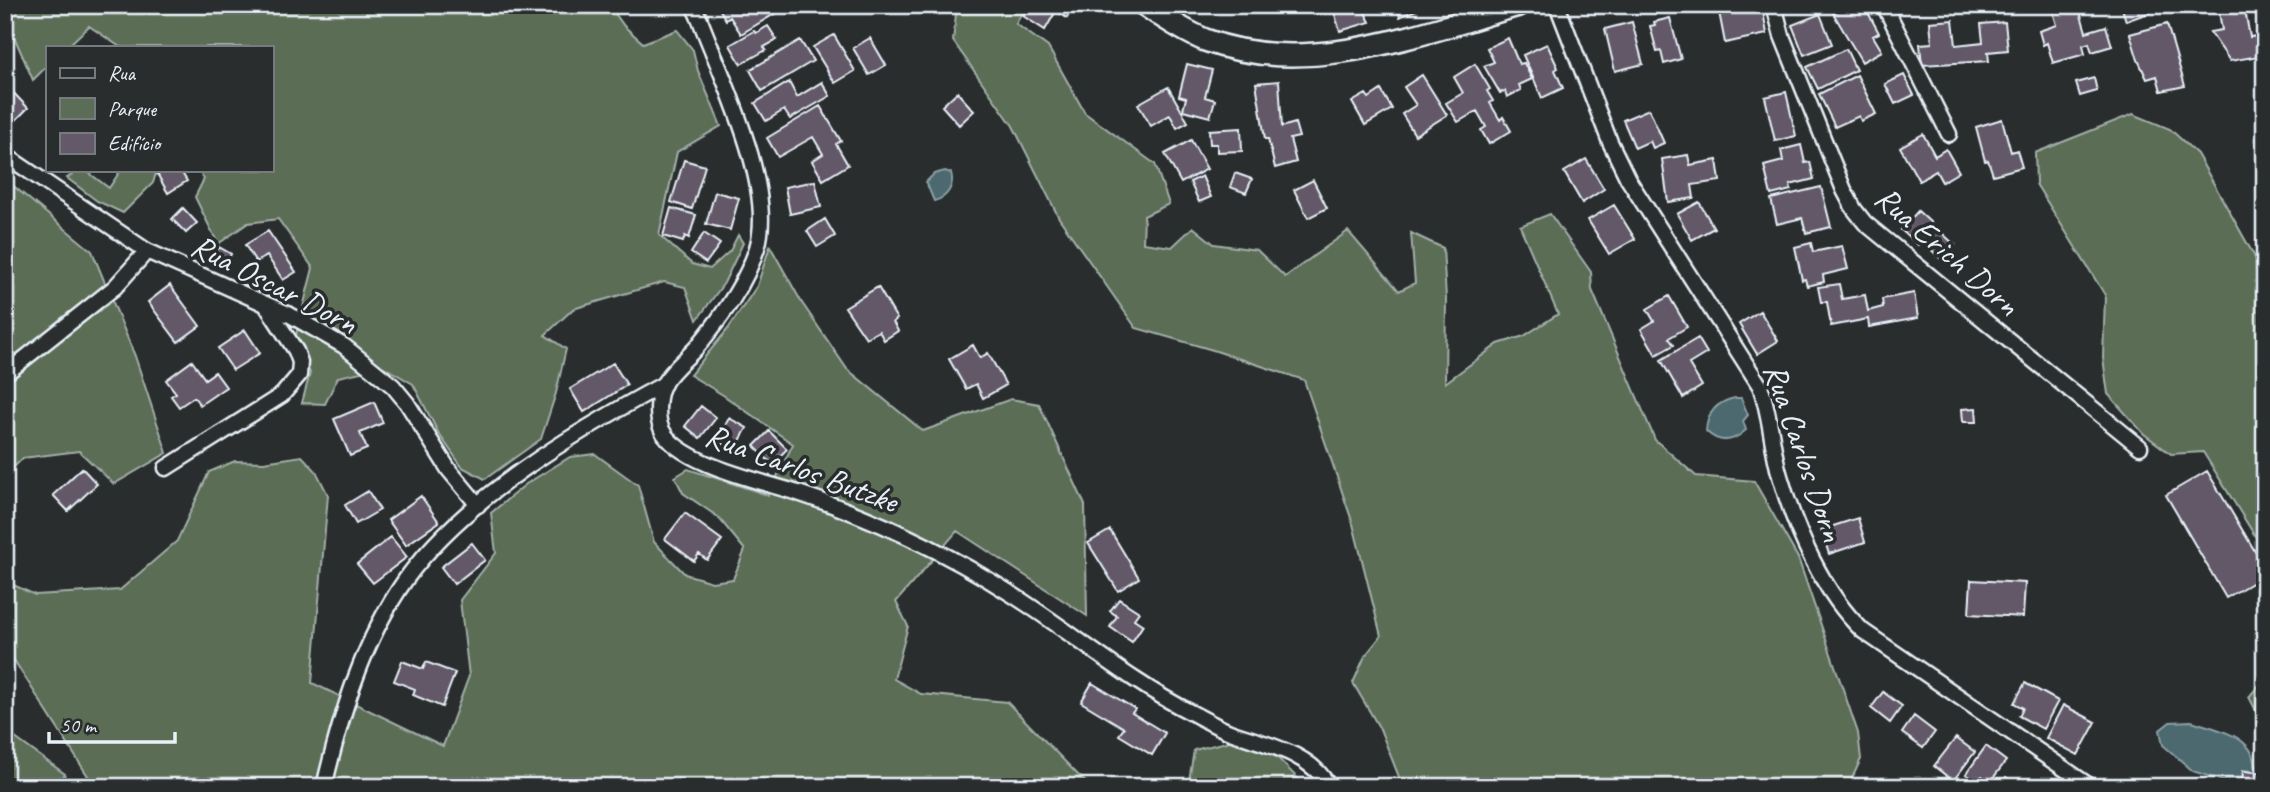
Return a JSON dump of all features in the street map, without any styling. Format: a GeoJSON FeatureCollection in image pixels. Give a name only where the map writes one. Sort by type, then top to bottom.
{"type":"FeatureCollection","features":[{"type":"Feature","properties":{"kind":"street"},"geometry":{"type":"LineString","coordinates":[[324,787],[336,737],[363,660],[387,610],[406,579],[431,549],[478,505],[559,445],[664,384],[734,297],[757,247],[761,226],[761,201],[756,172],[693,5]]}},
{"type":"Feature","properties":{"kind":"street"},"geometry":{"type":"LineString","coordinates":[[1144,5],[1205,40],[1237,50],[1295,55],[1342,52],[1379,44],[1519,5]]}},
{"type":"Feature","properties":{"kind":"street","name":"Rua Carlos Dorn"},"geometry":{"type":"LineString","coordinates":[[1557,5],[1610,142],[1628,179],[1760,386],[1783,486],[1814,562],[1838,604],[1863,631],[2091,787]]}},
{"type":"Feature","properties":{"kind":"street","name":"Rua Erich Dorn"},"geometry":{"type":"LineString","coordinates":[[1774,5],[1782,36],[1844,190],[1865,223],[2140,447]]}},
{"type":"Feature","properties":{"kind":"street"},"geometry":{"type":"LineString","coordinates":[[1884,5],[1949,134]]}},
{"type":"Feature","properties":{"kind":"street","name":"Rua Oscar Dorn"},"geometry":{"type":"LineString","coordinates":[[5,155],[147,251],[317,328],[369,364],[407,403],[449,470],[478,505]]}},
{"type":"Feature","properties":{"kind":"street"},"geometry":{"type":"LineString","coordinates":[[5,374],[116,287],[147,251]]}},
{"type":"Feature","properties":{"kind":"street"},"geometry":{"type":"LineString","coordinates":[[166,468],[282,395],[299,375],[300,362],[296,351],[265,304]]}},
{"type":"Feature","properties":{"kind":"street","name":"Rua Carlos Butzke"},"geometry":{"type":"LineString","coordinates":[[664,384],[657,411],[660,426],[668,440],[680,452],[705,463],[812,498],[886,527],[951,558],[1014,596],[1171,702],[1228,731],[1274,746],[1305,762],[1326,780],[1329,787]]}},
{"type":"Feature","properties":{"kind":"green space"},"geometry":{"type":"Polygon","coordinates":[[[11,5],[609,5],[624,26],[643,43],[677,30],[693,50],[698,71],[721,126],[677,152],[659,235],[692,264],[710,269],[730,251],[738,235],[743,243],[724,283],[697,320],[685,287],[664,282],[573,309],[545,335],[566,349],[556,393],[541,439],[485,479],[462,467],[439,434],[413,384],[384,367],[338,377],[325,404],[302,403],[310,373],[296,335],[313,268],[278,219],[248,223],[218,244],[195,197],[204,179],[200,172],[273,172],[273,46],[119,46],[89,26],[68,46],[46,46],[46,67],[33,80],[5,16],[5,10],[11,5]]]}},
{"type":"Feature","properties":{"kind":"green space"},"geometry":{"type":"Polygon","coordinates":[[[957,5],[1026,5],[1016,24],[1048,47],[1085,113],[1155,164],[1169,204],[1144,216],[1143,243],[1172,247],[1193,227],[1214,244],[1257,250],[1285,277],[1348,231],[1399,291],[1415,283],[1411,233],[1443,248],[1446,298],[1445,383],[1498,344],[1524,336],[1558,314],[1520,226],[1550,214],[1591,272],[1592,290],[1655,440],[1696,476],[1754,481],[1798,558],[1858,733],[1861,759],[1848,787],[1403,787],[1380,729],[1353,683],[1365,656],[1381,636],[1353,524],[1304,380],[1136,328],[1059,218],[1013,126],[953,41],[957,5]]]}},
{"type":"Feature","properties":{"kind":"green space"},"geometry":{"type":"Polygon","coordinates":[[[2133,114],[2170,129],[2197,154],[2265,275],[2265,552],[2203,452],[2171,454],[2144,434],[2108,394],[2103,358],[2105,295],[2036,184],[2035,153],[2133,114]]]}},
{"type":"Feature","properties":{"kind":"green space"},"geometry":{"type":"Polygon","coordinates":[[[76,172],[88,172],[109,188],[120,172],[156,172],[153,183],[123,213],[97,201],[67,178],[76,172]]]}},
{"type":"Feature","properties":{"kind":"green space"},"geometry":{"type":"Polygon","coordinates":[[[5,179],[92,251],[135,356],[167,453],[114,484],[79,451],[23,458],[5,476],[5,179]]]}},
{"type":"Feature","properties":{"kind":"green space"},"geometry":{"type":"Polygon","coordinates":[[[770,246],[802,303],[847,369],[923,431],[1011,399],[1039,404],[1085,505],[1087,616],[957,531],[896,602],[908,626],[894,679],[921,694],[1007,702],[1092,787],[91,787],[93,784],[5,646],[5,581],[35,595],[120,590],[177,541],[209,472],[235,461],[264,462],[302,456],[316,471],[328,495],[312,683],[443,746],[469,676],[460,600],[496,553],[491,513],[526,484],[570,457],[595,454],[638,485],[654,542],[685,574],[712,582],[733,579],[745,550],[718,517],[683,493],[675,477],[688,469],[768,495],[793,444],[690,375],[728,329],[757,286],[770,246]]]}},
{"type":"Feature","properties":{"kind":"green space"},"geometry":{"type":"Polygon","coordinates":[[[2265,678],[2265,728],[2249,697],[2265,678]]]}},
{"type":"Feature","properties":{"kind":"green space"},"geometry":{"type":"Polygon","coordinates":[[[11,735],[65,774],[56,787],[5,787],[5,743],[11,735]]]}},
{"type":"Feature","properties":{"kind":"green space"},"geometry":{"type":"Polygon","coordinates":[[[1230,741],[1276,756],[1306,787],[1188,787],[1194,750],[1230,741]]]}},
{"type":"Feature","properties":{"kind":"water"},"geometry":{"type":"Polygon","coordinates":[[[945,171],[951,173],[951,187],[943,197],[934,201],[926,182],[934,174],[945,171]]]}},
{"type":"Feature","properties":{"kind":"water"},"geometry":{"type":"Polygon","coordinates":[[[1741,398],[1748,415],[1743,421],[1746,430],[1731,439],[1716,438],[1706,431],[1708,419],[1718,405],[1741,398]]]}},
{"type":"Feature","properties":{"kind":"water"},"geometry":{"type":"Polygon","coordinates":[[[2191,721],[2234,736],[2250,750],[2255,759],[2256,771],[2243,770],[2241,787],[2193,771],[2163,745],[2160,730],[2170,722],[2191,721]]]}},
{"type":"Feature","properties":{"kind":"building"},"geometry":{"type":"Polygon","coordinates":[[[717,5],[772,5],[776,13],[741,34],[730,17],[726,20],[717,5]]]}},
{"type":"Feature","properties":{"kind":"building"},"geometry":{"type":"Polygon","coordinates":[[[1029,5],[1074,5],[1067,18],[1056,11],[1045,30],[1023,16],[1029,5]]]}},
{"type":"Feature","properties":{"kind":"building"},"geometry":{"type":"Polygon","coordinates":[[[1332,5],[1361,5],[1370,22],[1340,31],[1332,5]]]}},
{"type":"Feature","properties":{"kind":"building"},"geometry":{"type":"Polygon","coordinates":[[[1396,5],[1428,5],[1400,17],[1396,5]]]}},
{"type":"Feature","properties":{"kind":"building"},"geometry":{"type":"Polygon","coordinates":[[[1724,5],[1751,5],[1752,8],[1762,6],[1767,34],[1725,43],[1719,12],[1725,11],[1724,5]]]}},
{"type":"Feature","properties":{"kind":"building"},"geometry":{"type":"Polygon","coordinates":[[[1864,5],[1879,33],[1873,36],[1882,51],[1862,62],[1833,13],[1847,6],[1849,10],[1864,5]]]}},
{"type":"Feature","properties":{"kind":"building"},"geometry":{"type":"Polygon","coordinates":[[[2051,5],[2078,5],[2086,32],[2106,26],[2112,46],[2092,52],[2089,43],[2083,45],[2085,54],[2053,63],[2047,43],[2043,45],[2039,31],[2057,25],[2051,5]]]}},
{"type":"Feature","properties":{"kind":"building"},"geometry":{"type":"Polygon","coordinates":[[[2121,5],[2155,5],[2157,10],[2126,21],[2121,5]]]}},
{"type":"Feature","properties":{"kind":"building"},"geometry":{"type":"Polygon","coordinates":[[[2244,5],[2250,37],[2264,35],[2265,55],[2230,61],[2210,32],[2222,30],[2218,6],[2244,5]]]}},
{"type":"Feature","properties":{"kind":"building"},"geometry":{"type":"Polygon","coordinates":[[[1820,14],[1832,44],[1804,55],[1792,25],[1820,14]]]}},
{"type":"Feature","properties":{"kind":"building"},"geometry":{"type":"Polygon","coordinates":[[[1670,18],[1681,59],[1664,64],[1661,51],[1657,52],[1650,26],[1655,25],[1654,22],[1670,18]]]}},
{"type":"Feature","properties":{"kind":"building"},"geometry":{"type":"Polygon","coordinates":[[[1953,20],[1956,45],[1983,42],[1981,24],[2005,22],[2008,50],[1988,52],[1989,61],[1922,65],[1920,44],[1932,43],[1930,22],[1953,20]]]}},
{"type":"Feature","properties":{"kind":"building"},"geometry":{"type":"Polygon","coordinates":[[[1632,22],[1643,64],[1615,71],[1605,29],[1632,22]]]}},
{"type":"Feature","properties":{"kind":"building"},"geometry":{"type":"Polygon","coordinates":[[[2167,24],[2185,86],[2161,91],[2157,76],[2147,79],[2130,34],[2167,24]]]}},
{"type":"Feature","properties":{"kind":"building"},"geometry":{"type":"Polygon","coordinates":[[[768,26],[777,40],[764,47],[766,50],[741,64],[730,45],[768,26]]]}},
{"type":"Feature","properties":{"kind":"building"},"geometry":{"type":"Polygon","coordinates":[[[834,35],[855,71],[835,83],[813,47],[834,35]]]}},
{"type":"Feature","properties":{"kind":"building"},"geometry":{"type":"Polygon","coordinates":[[[870,38],[886,65],[869,75],[853,48],[870,38]]]}},
{"type":"Feature","properties":{"kind":"building"},"geometry":{"type":"Polygon","coordinates":[[[1508,38],[1519,64],[1524,63],[1532,79],[1519,85],[1521,90],[1507,97],[1505,91],[1500,93],[1484,66],[1494,62],[1487,48],[1508,38]]]}},
{"type":"Feature","properties":{"kind":"building"},"geometry":{"type":"Polygon","coordinates":[[[800,40],[813,61],[762,91],[750,70],[800,40]]]}},
{"type":"Feature","properties":{"kind":"building"},"geometry":{"type":"Polygon","coordinates":[[[1547,44],[1558,68],[1555,70],[1563,88],[1542,98],[1523,55],[1547,44]]]}},
{"type":"Feature","properties":{"kind":"building"},"geometry":{"type":"Polygon","coordinates":[[[1846,49],[1856,70],[1818,89],[1807,67],[1846,49]]]}},
{"type":"Feature","properties":{"kind":"building"},"geometry":{"type":"Polygon","coordinates":[[[1187,64],[1212,70],[1205,97],[1215,100],[1210,117],[1183,110],[1186,98],[1179,96],[1187,64]]]}},
{"type":"Feature","properties":{"kind":"building"},"geometry":{"type":"Polygon","coordinates":[[[1475,64],[1490,89],[1487,91],[1493,101],[1490,103],[1500,120],[1503,117],[1511,131],[1489,144],[1481,130],[1486,127],[1477,111],[1458,122],[1446,103],[1463,93],[1454,77],[1475,64]]]}},
{"type":"Feature","properties":{"kind":"building"},"geometry":{"type":"Polygon","coordinates":[[[1422,75],[1447,115],[1415,135],[1402,114],[1416,105],[1404,87],[1422,75]]]}},
{"type":"Feature","properties":{"kind":"building"},"geometry":{"type":"Polygon","coordinates":[[[1857,75],[1876,114],[1861,121],[1859,116],[1835,127],[1819,94],[1857,75]]]}},
{"type":"Feature","properties":{"kind":"building"},"geometry":{"type":"Polygon","coordinates":[[[1904,75],[1914,95],[1895,104],[1885,84],[1904,75]]]}},
{"type":"Feature","properties":{"kind":"building"},"geometry":{"type":"Polygon","coordinates":[[[2094,78],[2097,91],[2080,96],[2076,83],[2094,78]]]}},
{"type":"Feature","properties":{"kind":"building"},"geometry":{"type":"Polygon","coordinates":[[[1279,81],[1282,127],[1295,123],[1299,137],[1290,139],[1296,162],[1275,168],[1268,139],[1265,139],[1256,83],[1279,81]]]}},
{"type":"Feature","properties":{"kind":"building"},"geometry":{"type":"Polygon","coordinates":[[[789,82],[797,97],[822,82],[830,96],[790,119],[784,110],[766,121],[755,103],[789,82]]]}},
{"type":"Feature","properties":{"kind":"building"},"geometry":{"type":"Polygon","coordinates":[[[7,86],[28,108],[10,126],[5,121],[7,86]]]}},
{"type":"Feature","properties":{"kind":"building"},"geometry":{"type":"Polygon","coordinates":[[[1168,87],[1188,122],[1177,128],[1170,115],[1151,126],[1138,104],[1168,87]]]}},
{"type":"Feature","properties":{"kind":"building"},"geometry":{"type":"Polygon","coordinates":[[[1381,90],[1392,109],[1365,125],[1352,102],[1366,94],[1369,98],[1381,90]]]}},
{"type":"Feature","properties":{"kind":"building"},"geometry":{"type":"Polygon","coordinates":[[[957,92],[974,111],[959,125],[942,106],[957,92]]]}},
{"type":"Feature","properties":{"kind":"building"},"geometry":{"type":"Polygon","coordinates":[[[1786,92],[1796,136],[1775,141],[1765,97],[1786,92]]]}},
{"type":"Feature","properties":{"kind":"building"},"geometry":{"type":"Polygon","coordinates":[[[820,106],[841,141],[836,144],[848,165],[823,180],[812,161],[823,154],[813,137],[778,157],[767,138],[820,106]]]}},
{"type":"Feature","properties":{"kind":"building"},"geometry":{"type":"Polygon","coordinates":[[[1649,109],[1664,143],[1653,148],[1650,141],[1635,148],[1623,120],[1649,109]]]}},
{"type":"Feature","properties":{"kind":"building"},"geometry":{"type":"Polygon","coordinates":[[[2002,119],[2011,152],[2017,150],[2022,167],[1993,175],[1988,160],[1985,161],[1976,127],[2002,119]]]}},
{"type":"Feature","properties":{"kind":"building"},"geometry":{"type":"Polygon","coordinates":[[[1241,128],[1242,151],[1217,152],[1217,144],[1210,144],[1209,130],[1241,128]]]}},
{"type":"Feature","properties":{"kind":"building"},"geometry":{"type":"Polygon","coordinates":[[[1923,134],[1935,156],[1946,149],[1959,172],[1942,182],[1936,171],[1919,181],[1900,147],[1923,134]]]}},
{"type":"Feature","properties":{"kind":"building"},"geometry":{"type":"Polygon","coordinates":[[[1191,140],[1207,169],[1181,183],[1165,154],[1191,140]]]}},
{"type":"Feature","properties":{"kind":"building"},"geometry":{"type":"Polygon","coordinates":[[[1801,145],[1805,163],[1810,162],[1814,179],[1790,185],[1791,190],[1771,195],[1764,166],[1783,161],[1781,150],[1801,145]]]}},
{"type":"Feature","properties":{"kind":"building"},"geometry":{"type":"Polygon","coordinates":[[[1688,155],[1690,165],[1717,160],[1720,181],[1692,185],[1694,198],[1668,202],[1662,159],[1688,155]]]}},
{"type":"Feature","properties":{"kind":"building"},"geometry":{"type":"Polygon","coordinates":[[[1586,159],[1604,189],[1582,203],[1564,172],[1586,159]]]}},
{"type":"Feature","properties":{"kind":"building"},"geometry":{"type":"Polygon","coordinates":[[[684,160],[705,166],[692,209],[671,202],[684,160]]]}},
{"type":"Feature","properties":{"kind":"building"},"geometry":{"type":"Polygon","coordinates":[[[156,172],[181,172],[187,181],[168,193],[156,172]]]}},
{"type":"Feature","properties":{"kind":"building"},"geometry":{"type":"Polygon","coordinates":[[[1235,173],[1252,179],[1246,193],[1230,187],[1235,173]]]}},
{"type":"Feature","properties":{"kind":"building"},"geometry":{"type":"Polygon","coordinates":[[[1202,176],[1211,197],[1199,202],[1190,182],[1202,176]]]}},
{"type":"Feature","properties":{"kind":"building"},"geometry":{"type":"Polygon","coordinates":[[[1313,180],[1327,208],[1308,218],[1294,190],[1313,180]]]}},
{"type":"Feature","properties":{"kind":"building"},"geometry":{"type":"Polygon","coordinates":[[[815,181],[821,207],[790,214],[785,187],[815,181]]]}},
{"type":"Feature","properties":{"kind":"building"},"geometry":{"type":"Polygon","coordinates":[[[1821,187],[1831,227],[1806,233],[1802,218],[1777,224],[1771,199],[1821,187]]]}},
{"type":"Feature","properties":{"kind":"building"},"geometry":{"type":"Polygon","coordinates":[[[715,192],[739,198],[730,230],[706,224],[715,192]]]}},
{"type":"Feature","properties":{"kind":"building"},"geometry":{"type":"Polygon","coordinates":[[[1699,202],[1714,228],[1692,240],[1677,214],[1699,202]]]}},
{"type":"Feature","properties":{"kind":"building"},"geometry":{"type":"Polygon","coordinates":[[[1614,205],[1635,239],[1609,254],[1588,220],[1614,205]]]}},
{"type":"Feature","properties":{"kind":"building"},"geometry":{"type":"Polygon","coordinates":[[[183,208],[197,223],[186,233],[172,219],[183,208]]]}},
{"type":"Feature","properties":{"kind":"building"},"geometry":{"type":"Polygon","coordinates":[[[671,208],[696,215],[689,238],[685,236],[683,242],[663,236],[671,208]]]}},
{"type":"Feature","properties":{"kind":"building"},"geometry":{"type":"Polygon","coordinates":[[[1918,211],[1955,245],[1941,259],[1922,241],[1918,245],[1901,230],[1918,211]]]}},
{"type":"Feature","properties":{"kind":"building"},"geometry":{"type":"Polygon","coordinates":[[[825,219],[835,236],[817,247],[807,231],[825,219]]]}},
{"type":"Feature","properties":{"kind":"building"},"geometry":{"type":"Polygon","coordinates":[[[268,231],[296,272],[283,280],[267,256],[256,262],[245,245],[268,231]]]}},
{"type":"Feature","properties":{"kind":"building"},"geometry":{"type":"Polygon","coordinates":[[[704,233],[720,244],[706,263],[691,253],[704,233]]]}},
{"type":"Feature","properties":{"kind":"building"},"geometry":{"type":"Polygon","coordinates":[[[1811,243],[1813,252],[1842,246],[1848,269],[1823,275],[1824,282],[1807,286],[1805,279],[1802,280],[1795,247],[1811,243]]]}},
{"type":"Feature","properties":{"kind":"building"},"geometry":{"type":"Polygon","coordinates":[[[219,247],[231,254],[226,265],[214,258],[219,247]]]}},
{"type":"Feature","properties":{"kind":"building"},"geometry":{"type":"Polygon","coordinates":[[[1839,284],[1842,299],[1865,295],[1868,311],[1883,307],[1882,299],[1914,293],[1918,318],[1869,327],[1868,319],[1831,326],[1827,302],[1821,302],[1818,287],[1839,284]]]}},
{"type":"Feature","properties":{"kind":"building"},"geometry":{"type":"Polygon","coordinates":[[[170,285],[200,326],[178,342],[148,302],[170,285]]]}},
{"type":"Feature","properties":{"kind":"building"},"geometry":{"type":"Polygon","coordinates":[[[878,287],[897,319],[893,322],[898,331],[884,340],[879,331],[866,338],[845,307],[878,287]]]}},
{"type":"Feature","properties":{"kind":"building"},"geometry":{"type":"Polygon","coordinates":[[[1669,296],[1687,327],[1669,338],[1674,345],[1656,355],[1641,329],[1654,321],[1647,309],[1669,296]]]}},
{"type":"Feature","properties":{"kind":"building"},"geometry":{"type":"Polygon","coordinates":[[[1760,311],[1778,341],[1757,354],[1739,324],[1760,311]]]}},
{"type":"Feature","properties":{"kind":"building"},"geometry":{"type":"Polygon","coordinates":[[[245,330],[260,353],[233,370],[218,348],[245,330]]]}},
{"type":"Feature","properties":{"kind":"building"},"geometry":{"type":"Polygon","coordinates":[[[1698,338],[1707,353],[1689,364],[1702,386],[1683,398],[1661,360],[1698,338]]]}},
{"type":"Feature","properties":{"kind":"building"},"geometry":{"type":"Polygon","coordinates":[[[973,345],[980,358],[988,353],[1006,385],[983,398],[976,384],[966,389],[949,359],[973,345]]]}},
{"type":"Feature","properties":{"kind":"building"},"geometry":{"type":"Polygon","coordinates":[[[192,361],[205,379],[215,372],[226,387],[200,405],[194,397],[179,407],[171,396],[176,393],[166,380],[192,361]]]}},
{"type":"Feature","properties":{"kind":"building"},"geometry":{"type":"Polygon","coordinates":[[[613,363],[627,385],[584,412],[570,389],[613,363]]]}},
{"type":"Feature","properties":{"kind":"building"},"geometry":{"type":"Polygon","coordinates":[[[374,402],[383,423],[360,433],[367,449],[350,456],[334,419],[374,402]]]}},
{"type":"Feature","properties":{"kind":"building"},"geometry":{"type":"Polygon","coordinates":[[[701,406],[716,418],[700,438],[685,426],[701,406]]]}},
{"type":"Feature","properties":{"kind":"building"},"geometry":{"type":"Polygon","coordinates":[[[1976,408],[1977,422],[1963,422],[1962,409],[1976,408]]]}},
{"type":"Feature","properties":{"kind":"building"},"geometry":{"type":"Polygon","coordinates":[[[729,418],[747,428],[735,450],[717,441],[729,418]]]}},
{"type":"Feature","properties":{"kind":"building"},"geometry":{"type":"Polygon","coordinates":[[[769,431],[787,449],[772,464],[754,446],[769,431]]]}},
{"type":"Feature","properties":{"kind":"building"},"geometry":{"type":"Polygon","coordinates":[[[82,468],[97,484],[68,511],[53,495],[82,468]]]}},
{"type":"Feature","properties":{"kind":"building"},"geometry":{"type":"Polygon","coordinates":[[[2207,471],[2265,568],[2265,575],[2226,598],[2166,495],[2207,471]]]}},
{"type":"Feature","properties":{"kind":"building"},"geometry":{"type":"Polygon","coordinates":[[[368,491],[380,510],[356,524],[345,505],[368,491]]]}},
{"type":"Feature","properties":{"kind":"building"},"geometry":{"type":"Polygon","coordinates":[[[421,496],[439,522],[406,545],[388,520],[421,496]]]}},
{"type":"Feature","properties":{"kind":"building"},"geometry":{"type":"Polygon","coordinates":[[[685,513],[722,540],[707,560],[699,554],[694,561],[665,539],[685,513]]]}},
{"type":"Feature","properties":{"kind":"building"},"geometry":{"type":"Polygon","coordinates":[[[1858,518],[1865,542],[1829,554],[1821,530],[1858,518]]]}},
{"type":"Feature","properties":{"kind":"building"},"geometry":{"type":"Polygon","coordinates":[[[1110,530],[1139,578],[1118,591],[1088,543],[1110,530]]]}},
{"type":"Feature","properties":{"kind":"building"},"geometry":{"type":"Polygon","coordinates":[[[391,537],[407,557],[373,583],[357,564],[391,537]]]}},
{"type":"Feature","properties":{"kind":"building"},"geometry":{"type":"Polygon","coordinates":[[[472,543],[485,560],[454,584],[441,567],[472,543]]]}},
{"type":"Feature","properties":{"kind":"building"},"geometry":{"type":"Polygon","coordinates":[[[1971,580],[2025,583],[2023,617],[1969,614],[1971,580]]]}},
{"type":"Feature","properties":{"kind":"building"},"geometry":{"type":"Polygon","coordinates":[[[1119,599],[1139,612],[1134,619],[1143,625],[1132,642],[1110,627],[1117,616],[1110,611],[1119,599]]]}},
{"type":"Feature","properties":{"kind":"building"},"geometry":{"type":"Polygon","coordinates":[[[402,661],[423,669],[426,662],[455,673],[442,707],[413,695],[415,689],[394,681],[402,661]]]}},
{"type":"Feature","properties":{"kind":"building"},"geometry":{"type":"Polygon","coordinates":[[[1092,683],[1135,709],[1132,713],[1165,733],[1152,755],[1119,735],[1124,728],[1081,702],[1092,683]]]}},
{"type":"Feature","properties":{"kind":"building"},"geometry":{"type":"Polygon","coordinates":[[[2025,683],[2058,701],[2043,729],[2019,716],[2023,708],[2014,703],[2025,683]]]}},
{"type":"Feature","properties":{"kind":"building"},"geometry":{"type":"Polygon","coordinates":[[[1883,692],[1902,706],[1890,723],[1871,708],[1883,692]]]}},
{"type":"Feature","properties":{"kind":"building"},"geometry":{"type":"Polygon","coordinates":[[[2063,705],[2096,722],[2078,755],[2046,738],[2063,705]]]}},
{"type":"Feature","properties":{"kind":"building"},"geometry":{"type":"Polygon","coordinates":[[[1914,716],[1935,732],[1923,748],[1902,733],[1914,716]]]}},
{"type":"Feature","properties":{"kind":"building"},"geometry":{"type":"Polygon","coordinates":[[[1956,738],[1975,752],[1953,781],[1934,766],[1956,738]]]}},
{"type":"Feature","properties":{"kind":"building"},"geometry":{"type":"Polygon","coordinates":[[[1986,746],[2006,761],[1990,782],[1982,776],[1977,782],[1966,774],[1986,746]]]}},
{"type":"Feature","properties":{"kind":"building"},"geometry":{"type":"Polygon","coordinates":[[[2243,771],[2265,773],[2265,787],[2242,787],[2243,771]]]}},
{"type":"Feature","properties":{"kind":"building"},"geometry":{"type":"Polygon","coordinates":[[[2006,777],[2016,784],[2015,787],[1998,787],[2006,777]]]}}]}
